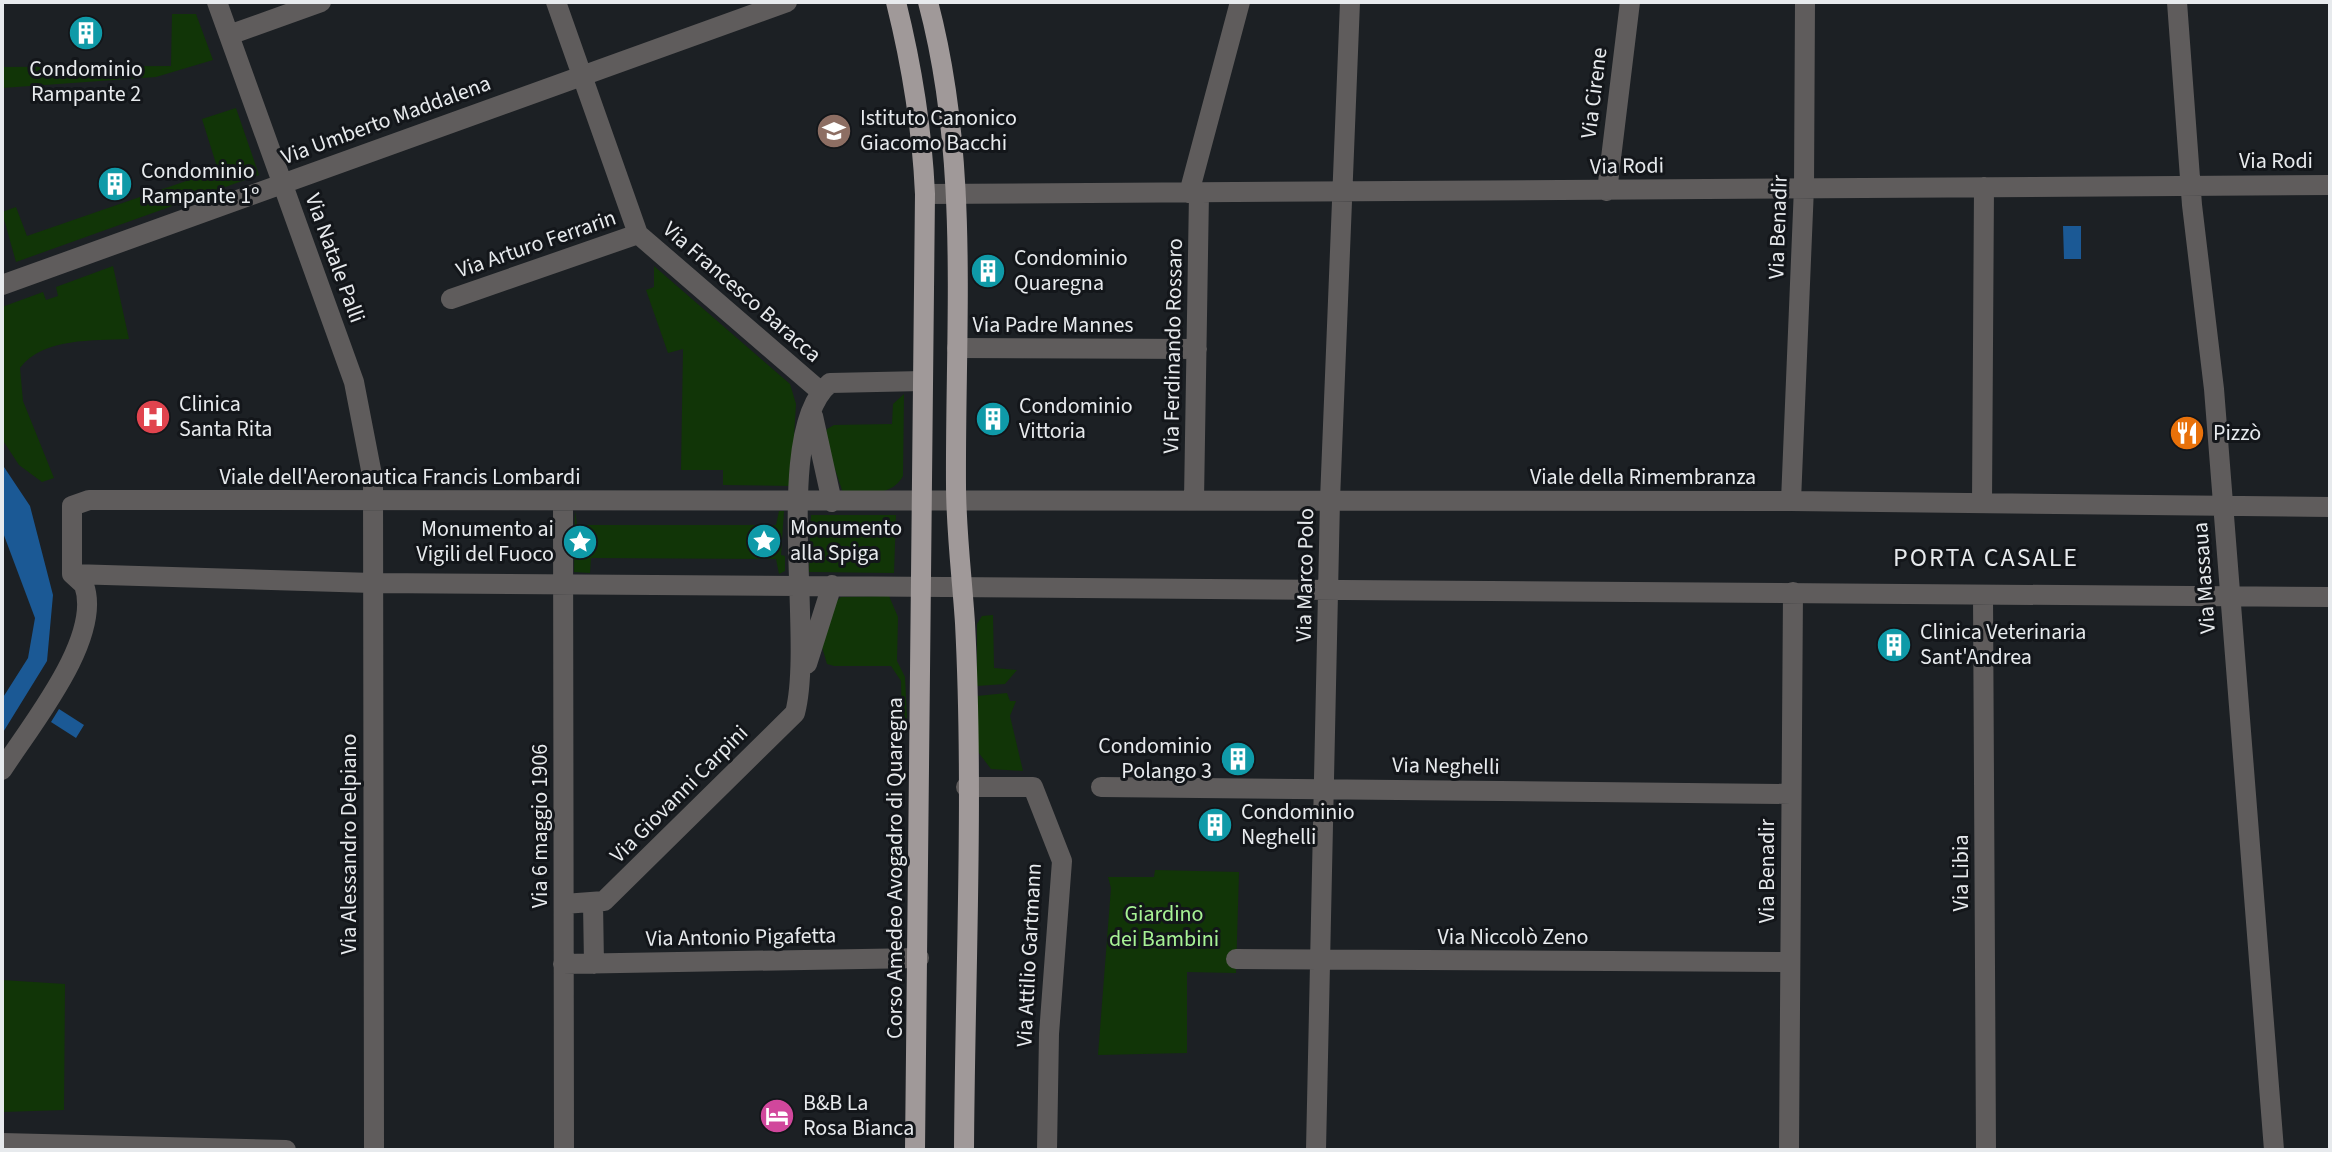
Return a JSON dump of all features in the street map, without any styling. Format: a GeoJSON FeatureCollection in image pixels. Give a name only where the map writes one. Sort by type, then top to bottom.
{"type":"FeatureCollection","features":[{"type":"Feature","properties":{"kind":"main road"},"geometry":{"type":"LineString","coordinates":[[896,2],[910,57],[920,124],[925,194],[923,381]]}},
{"type":"Feature","properties":{"kind":"main road"},"geometry":{"type":"LineString","coordinates":[[928,2],[942,52],[958,194],[956,502],[965,622],[964,1150]]}},
{"type":"Feature","properties":{"kind":"main road","name":"Corso Amedeo Avogadro di Quaregna"},"geometry":{"type":"LineString","coordinates":[[915,1150],[923,381]]}},
{"type":"Feature","properties":{"kind":"street","name":"Via Natale Palli"},"geometry":{"type":"LineString","coordinates":[[217,2],[354,382],[369,445],[374,501],[373,538]]}},
{"type":"Feature","properties":{"kind":"street"},"geometry":{"type":"LineString","coordinates":[[229,35],[321,2]]}},
{"type":"Feature","properties":{"kind":"street","name":"Via Francesco Baracca"},"geometry":{"type":"LineString","coordinates":[[556,2],[638,234],[820,391]]}},
{"type":"Feature","properties":{"kind":"street","name":"Via Umberto Maddalena"},"geometry":{"type":"LineString","coordinates":[[2,285],[787,2]]}},
{"type":"Feature","properties":{"kind":"street","name":"Via Ferdinando Rossaro"},"geometry":{"type":"LineString","coordinates":[[1194,500],[1197,349],[1194,193],[1240,2]]}},
{"type":"Feature","properties":{"kind":"street","name":"Via Marco Polo"},"geometry":{"type":"LineString","coordinates":[[1316,1150],[1330,500],[1350,2]]}},
{"type":"Feature","properties":{"kind":"street","name":"Via Cirene"},"geometry":{"type":"LineString","coordinates":[[1607,191],[1630,2]]}},
{"type":"Feature","properties":{"kind":"street","name":"Via Benadir"},"geometry":{"type":"LineString","coordinates":[[1791,501],[1804,187],[1805,2]]}},
{"type":"Feature","properties":{"kind":"street","name":"Via Massaua"},"geometry":{"type":"LineString","coordinates":[[2177,2],[2191,185],[2214,389],[2274,1150]]}},
{"type":"Feature","properties":{"kind":"street","name":"Via Rodi"},"geometry":{"type":"LineString","coordinates":[[925,194],[2330,185]]}},
{"type":"Feature","properties":{"kind":"street"},"geometry":{"type":"LineString","coordinates":[[1982,503],[1984,187]]}},
{"type":"Feature","properties":{"kind":"street","name":"Via Arturo Ferrarin"},"geometry":{"type":"LineString","coordinates":[[451,299],[638,234]]}},
{"type":"Feature","properties":{"kind":"street","name":"Via Padre Mannes"},"geometry":{"type":"LineString","coordinates":[[957,348],[1197,349]]}},
{"type":"Feature","properties":{"kind":"street"},"geometry":{"type":"LineString","coordinates":[[803,675],[797,502],[805,436],[820,391],[830,383],[847,380],[923,381]]}},
{"type":"Feature","properties":{"kind":"street"},"geometry":{"type":"LineString","coordinates":[[812,412],[832,502]]}},
{"type":"Feature","properties":{"kind":"street","name":"Viale della Rimembranza"},"geometry":{"type":"LineString","coordinates":[[832,502],[922,499],[956,502],[1791,501],[2330,507]]}},
{"type":"Feature","properties":{"kind":"street","name":"Viale dell'Aeronautica Francis Lombardi"},"geometry":{"type":"LineString","coordinates":[[72,574],[72,506],[89,500],[832,502]]}},
{"type":"Feature","properties":{"kind":"street","name":"Via 6 maggio 1906"},"geometry":{"type":"LineString","coordinates":[[563,501],[564,1150]]}},
{"type":"Feature","properties":{"kind":"street","name":"Via Alessandro Delpiano"},"geometry":{"type":"LineString","coordinates":[[373,538],[374,1150]]}},
{"type":"Feature","properties":{"kind":"street"},"geometry":{"type":"LineString","coordinates":[[72,574],[373,583],[2330,597]]}},
{"type":"Feature","properties":{"kind":"street"},"geometry":{"type":"LineString","coordinates":[[2,770],[64,675],[89,614],[89,597],[84,585],[72,574]]}},
{"type":"Feature","properties":{"kind":"street"},"geometry":{"type":"LineString","coordinates":[[803,675],[832,585]]}},
{"type":"Feature","properties":{"kind":"street","name":"Via Benadir"},"geometry":{"type":"LineString","coordinates":[[1789,1150],[1793,592]]}},
{"type":"Feature","properties":{"kind":"street","name":"Via Libia"},"geometry":{"type":"LineString","coordinates":[[1983,596],[1986,1150]]}},
{"type":"Feature","properties":{"kind":"street","name":"Via Giovanni Carpini"},"geometry":{"type":"LineString","coordinates":[[593,903],[604,901],[795,713],[803,675]]}},
{"type":"Feature","properties":{"kind":"street","name":"Via Attilio Gartmann"},"geometry":{"type":"LineString","coordinates":[[966,787],[1033,787],[1062,861],[1055,988],[1049,1034],[1047,1150]]}},
{"type":"Feature","properties":{"kind":"street","name":"Via Neghelli"},"geometry":{"type":"LineString","coordinates":[[1101,787],[1791,794]]}},
{"type":"Feature","properties":{"kind":"street"},"geometry":{"type":"LineString","coordinates":[[564,904],[593,903],[594,964]]}},
{"type":"Feature","properties":{"kind":"street","name":"Via Antonio Pigafetta"},"geometry":{"type":"LineString","coordinates":[[563,964],[919,958]]}},
{"type":"Feature","properties":{"kind":"street","name":"Via Niccolò Zeno"},"geometry":{"type":"LineString","coordinates":[[1236,959],[1790,962]]}},
{"type":"Feature","properties":{"kind":"street"},"geometry":{"type":"LineString","coordinates":[[2,1143],[286,1150]]}},
{"type":"Feature","properties":{"kind":"green space"},"geometry":{"type":"Polygon","coordinates":[[[172,14],[196,14],[213,60],[156,77],[2,88],[2,67],[171,66],[172,14]]]}},
{"type":"Feature","properties":{"kind":"green space"},"geometry":{"type":"Polygon","coordinates":[[[236,108],[259,175],[16,262],[2,212],[16,207],[27,236],[218,170],[202,119],[236,108]]]}},
{"type":"Feature","properties":{"kind":"green space"},"geometry":{"type":"Polygon","coordinates":[[[113,266],[129,339],[55,346],[30,358],[20,368],[23,401],[54,478],[42,482],[19,465],[2,439],[2,307],[43,292],[46,300],[58,296],[56,287],[113,266]]]}},
{"type":"Feature","properties":{"kind":"green space"},"geometry":{"type":"Polygon","coordinates":[[[654,266],[790,384],[796,404],[791,486],[723,485],[723,470],[681,470],[683,349],[668,353],[646,290],[654,287],[654,266]]]}},
{"type":"Feature","properties":{"kind":"green space"},"geometry":{"type":"Polygon","coordinates":[[[904,394],[903,476],[885,491],[843,493],[824,437],[827,429],[834,425],[892,424],[893,404],[904,394]]]}},
{"type":"Feature","properties":{"kind":"green space"},"geometry":{"type":"Polygon","coordinates":[[[575,511],[577,525],[776,525],[779,511],[784,511],[781,555],[785,556],[785,571],[779,574],[776,559],[591,558],[590,573],[574,572],[575,511]]]}},
{"type":"Feature","properties":{"kind":"green space"},"geometry":{"type":"Polygon","coordinates":[[[811,515],[896,515],[894,573],[809,572],[811,515]]]}},
{"type":"Feature","properties":{"kind":"green space"},"geometry":{"type":"Polygon","coordinates":[[[889,596],[898,617],[897,661],[905,677],[907,719],[902,719],[901,681],[891,666],[834,666],[827,664],[822,647],[835,602],[841,597],[889,596]]]}},
{"type":"Feature","properties":{"kind":"green space"},"geometry":{"type":"Polygon","coordinates":[[[993,615],[994,668],[1017,670],[1005,684],[977,686],[977,624],[982,616],[993,615]]]}},
{"type":"Feature","properties":{"kind":"green space"},"geometry":{"type":"Polygon","coordinates":[[[1007,693],[1010,701],[1016,701],[1010,716],[1023,771],[991,769],[978,752],[977,696],[1007,693]]]}},
{"type":"Feature","properties":{"kind":"green space","name":"Giardino dei Bambini"},"geometry":{"type":"Polygon","coordinates":[[[1155,870],[1239,872],[1236,973],[1187,972],[1187,1053],[1098,1055],[1111,888],[1108,877],[1154,877],[1155,870]]]}},
{"type":"Feature","properties":{"kind":"green space"},"geometry":{"type":"Polygon","coordinates":[[[2,980],[65,984],[64,1110],[2,1112],[2,980]]]}},
{"type":"Feature","properties":{"kind":"water"},"geometry":{"type":"Polygon","coordinates":[[[2063,226],[2081,226],[2081,259],[2064,259],[2063,226]]]}},
{"type":"Feature","properties":{"kind":"water"},"geometry":{"type":"Polygon","coordinates":[[[2,464],[30,506],[53,595],[47,661],[2,734],[2,699],[28,658],[35,618],[2,530],[2,464]]]}},
{"type":"Feature","properties":{"kind":"water"},"geometry":{"type":"Polygon","coordinates":[[[59,709],[84,725],[76,738],[51,722],[59,709]]]}},
{"type":"Feature","properties":{"kind":"place","name":"Condominio Rampante 2"},"geometry":{"type":"Point","coordinates":[86,33]}},
{"type":"Feature","properties":{"kind":"place","name":"Istituto Canonico Giacomo Bacchi"},"geometry":{"type":"Point","coordinates":[834,131]}},
{"type":"Feature","properties":{"kind":"place","name":"Condominio Rampante 1º"},"geometry":{"type":"Point","coordinates":[115,184]}},
{"type":"Feature","properties":{"kind":"place","name":"Condominio Quaregna"},"geometry":{"type":"Point","coordinates":[988,271]}},
{"type":"Feature","properties":{"kind":"place","name":"Clinica Santa Rita"},"geometry":{"type":"Point","coordinates":[153,417]}},
{"type":"Feature","properties":{"kind":"place","name":"Condominio Vittoria"},"geometry":{"type":"Point","coordinates":[993,419]}},
{"type":"Feature","properties":{"kind":"place","name":"Pizzò"},"geometry":{"type":"Point","coordinates":[2187,433]}},
{"type":"Feature","properties":{"kind":"place","name":"Monumento alla Spiga"},"geometry":{"type":"Point","coordinates":[764,541]}},
{"type":"Feature","properties":{"kind":"place","name":"Monumento ai Vigili del Fuoco"},"geometry":{"type":"Point","coordinates":[580,542]}},
{"type":"Feature","properties":{"kind":"place","name":"Clinica Veterinaria Sant'Andrea"},"geometry":{"type":"Point","coordinates":[1894,645]}},
{"type":"Feature","properties":{"kind":"place","name":"Condominio Polango 3"},"geometry":{"type":"Point","coordinates":[1238,759]}},
{"type":"Feature","properties":{"kind":"place","name":"Condominio Neghelli"},"geometry":{"type":"Point","coordinates":[1215,825]}},
{"type":"Feature","properties":{"kind":"place","name":"B&B La Rosa Bianca"},"geometry":{"type":"Point","coordinates":[777,1116]}},
{"type":"Feature","properties":{"kind":"district","name":"PORTA CASALE"},"geometry":{"type":"Point","coordinates":[1986,557]}}]}
